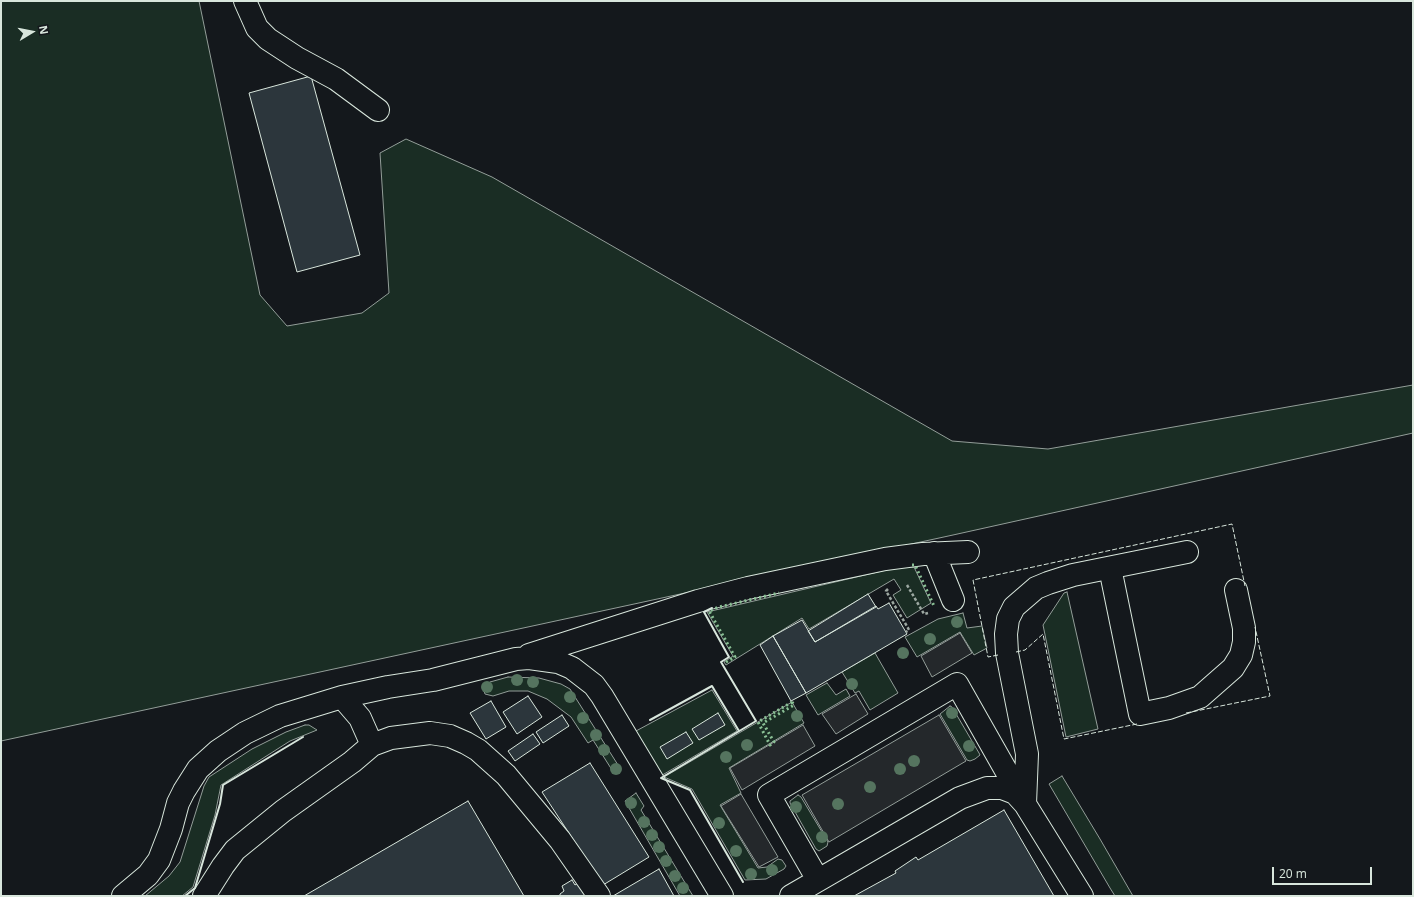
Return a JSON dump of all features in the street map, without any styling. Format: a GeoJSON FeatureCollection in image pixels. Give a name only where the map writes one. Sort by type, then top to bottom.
{"type":"FeatureCollection","features":[{"type":"Feature","properties":{"kind":"street"},"geometry":{"type":"LineString","coordinates":[[245,1],[253,21],[268,39],[298,58],[336,78],[378,110]]}},
{"type":"Feature","properties":{"kind":"street"},"geometry":{"type":"LineString","coordinates":[[123,896],[148,875],[159,860],[184,791],[198,769],[228,743],[268,722],[309,706],[342,697],[388,686],[433,680],[516,659],[732,592],[885,558],[934,553],[968,552]]}},
{"type":"Feature","properties":{"kind":"street"},"geometry":{"type":"LineString","coordinates":[[1025,804],[1028,754],[1007,653],[1006,634],[1008,619],[1014,607],[1036,588],[1073,575],[1187,552]]}},
{"type":"Feature","properties":{"kind":"street"},"geometry":{"type":"LineString","coordinates":[[934,553],[953,600]]}},
{"type":"Feature","properties":{"kind":"street"},"geometry":{"type":"LineString","coordinates":[[1110,568],[1140,714],[1169,708],[1200,697],[1233,668],[1241,655],[1244,642],[1244,628],[1236,590]]}},
{"type":"Feature","properties":{"kind":"street"},"geometry":{"type":"LineString","coordinates":[[516,659],[544,659],[558,662],[572,668],[594,685],[722,896]]}},
{"type":"Feature","properties":{"kind":"street"},"geometry":{"type":"LineString","coordinates":[[818,880],[769,795],[957,684],[1025,804],[1082,896]]}},
{"type":"Feature","properties":{"kind":"street"},"geometry":{"type":"LineString","coordinates":[[342,697],[360,718],[372,745]]}},
{"type":"Feature","properties":{"kind":"street"},"geometry":{"type":"LineString","coordinates":[[204,896],[235,850],[283,811],[352,762],[372,745],[391,738],[430,733],[450,736],[478,750],[506,775],[570,852],[599,896]]}},
{"type":"Feature","properties":{"kind":"street"},"geometry":{"type":"LineString","coordinates":[[791,896],[971,793],[987,788],[1002,788],[1015,793],[1025,804]]}},
{"type":"Feature","properties":{"kind":"path"},"geometry":{"type":"LineString","coordinates":[[888,589],[886,591],[909,630],[906,632]]}},
{"type":"Feature","properties":{"kind":"green space"},"geometry":{"type":"Polygon","coordinates":[[[1,1],[199,1],[260,295],[287,326],[362,313],[389,293],[380,153],[406,139],[492,177],[952,441],[1048,449],[1413,385],[1413,433],[953,535],[1,741],[1,1]]]}},
{"type":"Feature","properties":{"kind":"green space"},"geometry":{"type":"Polygon","coordinates":[[[899,567],[914,567],[931,603],[907,618],[893,595],[901,590],[894,579],[809,629],[802,618],[726,665],[724,662],[733,656],[707,612],[899,567]]]}},
{"type":"Feature","properties":{"kind":"green space"},"geometry":{"type":"Polygon","coordinates":[[[1067,592],[1098,729],[1066,737],[1043,625],[1064,593],[1067,592]]]}},
{"type":"Feature","properties":{"kind":"green space"},"geometry":{"type":"Polygon","coordinates":[[[963,613],[967,628],[982,626],[987,648],[974,655],[960,632],[917,657],[905,637],[938,619],[963,613]]]}},
{"type":"Feature","properties":{"kind":"green space"},"geometry":{"type":"Polygon","coordinates":[[[875,653],[898,693],[870,710],[859,691],[855,693],[842,672],[875,653]]]}},
{"type":"Feature","properties":{"kind":"green space"},"geometry":{"type":"Polygon","coordinates":[[[508,677],[539,678],[561,684],[570,689],[618,765],[612,770],[593,740],[588,743],[571,717],[547,699],[528,691],[509,691],[493,696],[485,694],[483,688],[490,682],[508,677]]]}},
{"type":"Feature","properties":{"kind":"green space"},"geometry":{"type":"Polygon","coordinates":[[[827,683],[836,695],[846,689],[850,696],[818,715],[806,695],[827,683]]]}},
{"type":"Feature","properties":{"kind":"green space"},"geometry":{"type":"Polygon","coordinates":[[[712,690],[737,731],[659,777],[636,731],[712,690]]]}},
{"type":"Feature","properties":{"kind":"green space"},"geometry":{"type":"Polygon","coordinates":[[[792,702],[804,723],[729,768],[741,793],[720,805],[758,868],[767,867],[778,859],[782,860],[786,866],[784,869],[766,879],[745,880],[692,789],[664,777],[792,702]]]}},
{"type":"Feature","properties":{"kind":"green space"},"geometry":{"type":"Polygon","coordinates":[[[950,706],[980,755],[975,759],[970,761],[967,760],[940,714],[950,706]]]}},
{"type":"Feature","properties":{"kind":"green space"},"geometry":{"type":"Polygon","coordinates":[[[309,725],[317,730],[290,741],[221,785],[215,815],[193,887],[182,896],[145,896],[169,876],[180,862],[204,786],[209,777],[252,749],[286,732],[309,725]]]}},
{"type":"Feature","properties":{"kind":"green space"},"geometry":{"type":"Polygon","coordinates":[[[1062,776],[1133,896],[1115,896],[1110,888],[1049,784],[1062,776]]]}},
{"type":"Feature","properties":{"kind":"green space"},"geometry":{"type":"Polygon","coordinates":[[[636,793],[644,806],[641,810],[693,896],[680,896],[625,801],[636,793]]]}},
{"type":"Feature","properties":{"kind":"green space"},"geometry":{"type":"Polygon","coordinates":[[[798,795],[801,797],[828,842],[827,846],[819,851],[816,849],[790,803],[790,801],[798,795]]]}},
{"type":"Feature","properties":{"kind":"shaded area"},"geometry":{"type":"Polygon","coordinates":[[[960,633],[972,653],[932,677],[921,656],[960,633]]]}},
{"type":"Feature","properties":{"kind":"shaded area"},"geometry":{"type":"Polygon","coordinates":[[[856,694],[868,714],[836,734],[822,714],[856,694]]]}},
{"type":"Feature","properties":{"kind":"shaded area"},"geometry":{"type":"Polygon","coordinates":[[[939,715],[966,761],[829,842],[802,795],[939,715]]]}},
{"type":"Feature","properties":{"kind":"shaded area"},"geometry":{"type":"Polygon","coordinates":[[[803,725],[815,746],[742,790],[730,768],[803,725]]]}},
{"type":"Feature","properties":{"kind":"shaded area"},"geometry":{"type":"Polygon","coordinates":[[[741,794],[778,857],[759,867],[721,806],[741,794]]]}},
{"type":"Feature","properties":{"kind":"building"},"geometry":{"type":"Polygon","coordinates":[[[311,76],[360,255],[297,272],[249,93],[311,76]]]}},
{"type":"Feature","properties":{"kind":"building"},"geometry":{"type":"Polygon","coordinates":[[[868,594],[876,607],[815,642],[808,631],[868,594]]]}},
{"type":"Feature","properties":{"kind":"building"},"geometry":{"type":"Polygon","coordinates":[[[889,603],[907,634],[806,693],[773,636],[802,620],[815,642],[876,606],[878,609],[889,603]]]}},
{"type":"Feature","properties":{"kind":"building"},"geometry":{"type":"Polygon","coordinates":[[[773,636],[806,693],[791,701],[760,645],[773,636]]]}},
{"type":"Feature","properties":{"kind":"building"},"geometry":{"type":"Polygon","coordinates":[[[528,696],[542,717],[517,734],[503,712],[528,696]]]}},
{"type":"Feature","properties":{"kind":"building"},"geometry":{"type":"Polygon","coordinates":[[[491,701],[506,727],[486,739],[470,713],[491,701]]]}},
{"type":"Feature","properties":{"kind":"building"},"geometry":{"type":"Polygon","coordinates":[[[718,713],[725,725],[699,740],[692,729],[718,713]]]}},
{"type":"Feature","properties":{"kind":"building"},"geometry":{"type":"Polygon","coordinates":[[[562,715],[569,726],[543,743],[536,732],[562,715]]]}},
{"type":"Feature","properties":{"kind":"building"},"geometry":{"type":"Polygon","coordinates":[[[686,732],[693,743],[667,759],[660,747],[686,732]]]}},
{"type":"Feature","properties":{"kind":"building"},"geometry":{"type":"Polygon","coordinates":[[[533,734],[540,744],[515,761],[508,751],[533,734]]]}},
{"type":"Feature","properties":{"kind":"building"},"geometry":{"type":"Polygon","coordinates":[[[590,763],[649,857],[603,885],[542,792],[590,763]]]}},
{"type":"Feature","properties":{"kind":"building"},"geometry":{"type":"Polygon","coordinates":[[[468,801],[524,896],[304,896],[468,801]]]}},
{"type":"Feature","properties":{"kind":"building"},"geometry":{"type":"Polygon","coordinates":[[[1004,810],[1054,896],[854,896],[896,873],[895,871],[916,857],[918,860],[1004,810]]]}},
{"type":"Feature","properties":{"kind":"building"},"geometry":{"type":"Polygon","coordinates":[[[659,869],[674,896],[613,896],[659,869]]]}},
{"type":"Feature","properties":{"kind":"building"},"geometry":{"type":"Polygon","coordinates":[[[572,880],[575,885],[581,881],[589,896],[560,896],[560,894],[564,891],[562,886],[572,880]]]}},
{"type":"Feature","properties":{"kind":"hedge"},"geometry":{"type":"LineString","coordinates":[[912,565],[915,565],[934,606]]}},
{"type":"Feature","properties":{"kind":"hedge"},"geometry":{"type":"LineString","coordinates":[[726,662],[735,657],[709,611],[719,607],[779,593]]}},
{"type":"Feature","properties":{"kind":"hedge"},"geometry":{"type":"LineString","coordinates":[[792,702],[794,705],[763,723],[774,742],[770,745],[758,722],[792,702]]}},
{"type":"Feature","properties":{"kind":"fence"},"geometry":{"type":"LineString","coordinates":[[998,655],[988,657],[973,580],[1232,524],[1245,586]]}},
{"type":"Feature","properties":{"kind":"fence"},"geometry":{"type":"LineString","coordinates":[[1186,713],[1270,696],[1255,627]]}},
{"type":"Feature","properties":{"kind":"fence"},"geometry":{"type":"LineString","coordinates":[[1016,652],[1025,650],[1043,634],[1064,739],[1137,724]]}},
{"type":"Feature","properties":{"kind":"wall"},"geometry":{"type":"LineString","coordinates":[[712,608],[704,612],[729,657],[721,662],[756,721],[661,778],[690,790],[743,882]]}},
{"type":"Feature","properties":{"kind":"wall"},"geometry":{"type":"LineString","coordinates":[[650,720],[712,686],[739,731]]}},
{"type":"Feature","properties":{"kind":"wall"},"geometry":{"type":"LineString","coordinates":[[185,896],[195,888],[220,804],[223,785],[303,737]]}}]}
